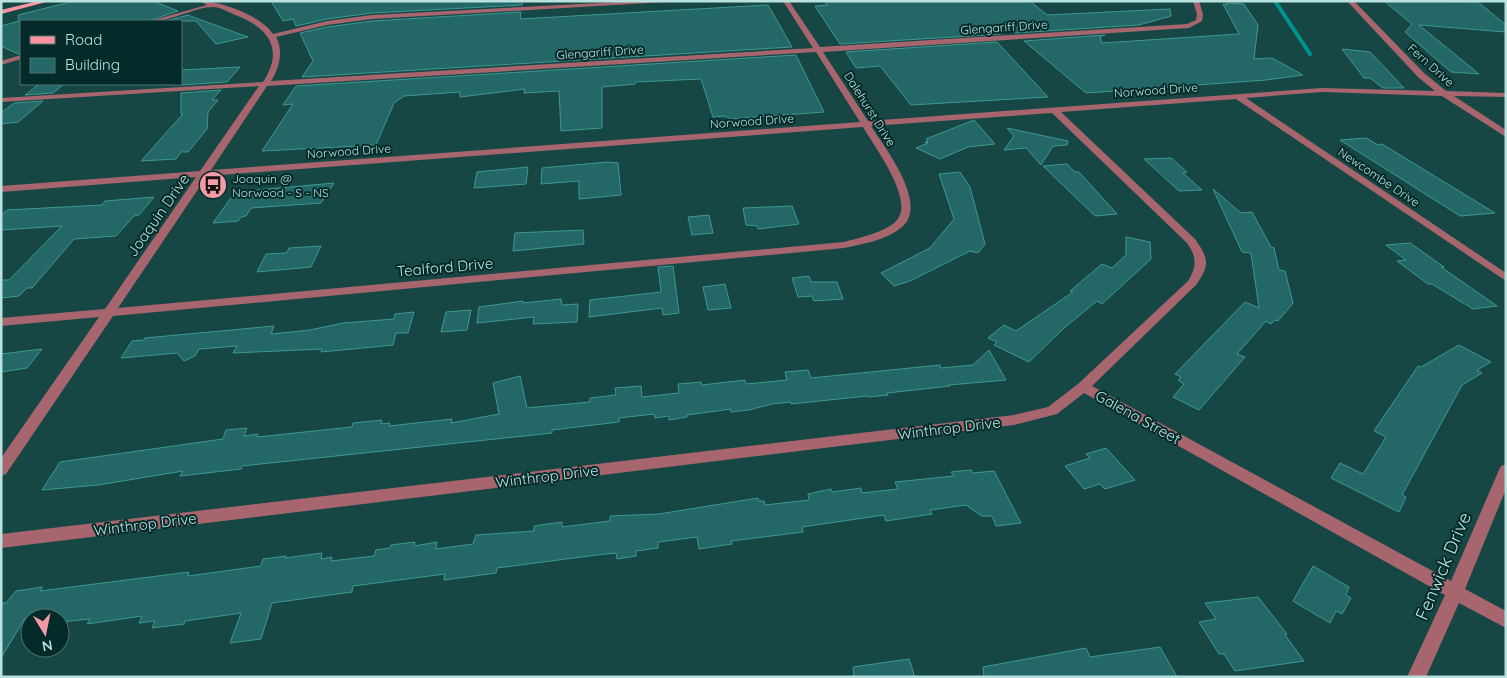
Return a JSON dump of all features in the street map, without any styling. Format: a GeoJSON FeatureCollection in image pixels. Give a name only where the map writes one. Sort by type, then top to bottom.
{"type":"FeatureCollection","features":[{"type":"Feature","properties":{"kind":"main road"},"geometry":{"type":"LineString","coordinates":[[1,6],[22,1]]}},
{"type":"Feature","properties":{"kind":"main road"},"geometry":{"type":"LineString","coordinates":[[1,12],[47,1]]}},
{"type":"Feature","properties":{"kind":"street"},"geometry":{"type":"LineString","coordinates":[[155,20],[208,3],[226,1]]}},
{"type":"Feature","properties":{"kind":"street"},"geometry":{"type":"LineString","coordinates":[[208,3],[258,22],[273,36],[327,23],[372,17],[680,1]]}},
{"type":"Feature","properties":{"kind":"street","name":"Dalehurst Drive"},"geometry":{"type":"LineString","coordinates":[[786,1],[894,172],[905,197],[906,208],[903,220],[888,231]]}},
{"type":"Feature","properties":{"kind":"street","name":"Glengariff Drive"},"geometry":{"type":"LineString","coordinates":[[1,100],[1171,28],[1189,26],[1199,21],[1200,14],[1196,1]]}},
{"type":"Feature","properties":{"kind":"street","name":"Fern Drive"},"geometry":{"type":"LineString","coordinates":[[1350,1],[1421,75],[1442,92],[1506,134]]}},
{"type":"Feature","properties":{"kind":"street","name":"Joaquin Drive"},"geometry":{"type":"LineString","coordinates":[[1,470],[266,84],[278,61],[277,45],[273,36]]}},
{"type":"Feature","properties":{"kind":"street"},"geometry":{"type":"LineString","coordinates":[[1,63],[20,57]]}},
{"type":"Feature","properties":{"kind":"street","name":"Norwood Drive"},"geometry":{"type":"LineString","coordinates":[[1,189],[866,126],[1335,89],[1506,95]]}},
{"type":"Feature","properties":{"kind":"street","name":"Newcombe Drive"},"geometry":{"type":"LineString","coordinates":[[1237,96],[1506,278]]}},
{"type":"Feature","properties":{"kind":"street","name":"Galena Street"},"geometry":{"type":"LineString","coordinates":[[1054,110],[1191,241],[1201,256],[1201,269],[1192,283],[1083,387],[1506,620]]}},
{"type":"Feature","properties":{"kind":"street","name":"Tealford Drive"},"geometry":{"type":"LineString","coordinates":[[1,322],[844,245],[868,240],[888,231]]}},
{"type":"Feature","properties":{"kind":"street","name":"Winthrop Drive"},"geometry":{"type":"LineString","coordinates":[[1,541],[1014,420],[1052,411],[1083,387]]}},
{"type":"Feature","properties":{"kind":"street","name":"Fenwick Drive"},"geometry":{"type":"LineString","coordinates":[[1416,677],[1455,592],[1506,470]]}},
{"type":"Feature","properties":{"kind":"building"},"geometry":{"type":"Polygon","coordinates":[[[74,1],[153,1],[178,11],[151,20],[20,20],[20,53],[18,54],[1,46],[1,26],[19,21],[18,15],[74,1]]]}},
{"type":"Feature","properties":{"kind":"building"},"geometry":{"type":"Polygon","coordinates":[[[271,1],[523,1],[522,5],[372,13],[327,19],[296,26],[293,19],[283,21],[271,1]]]}},
{"type":"Feature","properties":{"kind":"building"},"geometry":{"type":"Polygon","coordinates":[[[825,1],[1030,1],[1047,15],[1170,9],[1171,16],[1139,25],[1015,33],[1007,27],[1001,34],[840,44],[815,6],[827,5],[825,1]]]}},
{"type":"Feature","properties":{"kind":"building"},"geometry":{"type":"Polygon","coordinates":[[[1384,1],[1478,2],[1506,25],[1506,32],[1419,25],[1479,74],[1451,72],[1405,32],[1412,24],[1384,1]]]}},
{"type":"Feature","properties":{"kind":"building"},"geometry":{"type":"Polygon","coordinates":[[[1226,3],[1244,4],[1258,25],[1254,59],[1272,58],[1303,75],[1266,80],[1086,93],[1024,41],[1105,35],[1100,37],[1102,43],[1239,34],[1223,4],[1227,5],[1226,3]]]}},
{"type":"Feature","properties":{"kind":"building"},"geometry":{"type":"Polygon","coordinates":[[[768,5],[792,47],[302,77],[313,61],[300,33],[327,27],[372,21],[521,12],[520,19],[768,5]]]}},
{"type":"Feature","properties":{"kind":"building"},"geometry":{"type":"Polygon","coordinates":[[[188,15],[248,37],[216,44],[196,21],[170,20],[188,15]]]}},
{"type":"Feature","properties":{"kind":"building"},"geometry":{"type":"Polygon","coordinates":[[[997,42],[1048,97],[911,105],[880,66],[856,68],[846,52],[997,42]]]}},
{"type":"Feature","properties":{"kind":"building"},"geometry":{"type":"Polygon","coordinates":[[[1342,49],[1370,52],[1404,88],[1383,88],[1370,78],[1364,78],[1342,49]]]}},
{"type":"Feature","properties":{"kind":"building"},"geometry":{"type":"Polygon","coordinates":[[[796,55],[824,112],[730,119],[725,116],[713,117],[701,79],[635,82],[635,84],[602,87],[602,128],[561,131],[559,91],[524,93],[525,89],[460,97],[460,92],[404,96],[394,103],[376,145],[262,151],[293,104],[283,105],[296,86],[796,55]]]}},
{"type":"Feature","properties":{"kind":"building"},"geometry":{"type":"Polygon","coordinates":[[[240,67],[227,82],[182,85],[182,70],[240,67]]]}},
{"type":"Feature","properties":{"kind":"building"},"geometry":{"type":"Polygon","coordinates":[[[38,85],[63,85],[53,93],[25,95],[38,85]]]}},
{"type":"Feature","properties":{"kind":"building"},"geometry":{"type":"Polygon","coordinates":[[[221,90],[212,100],[218,100],[208,112],[207,129],[188,152],[181,152],[176,159],[141,161],[183,114],[181,114],[181,93],[221,90]]]}},
{"type":"Feature","properties":{"kind":"building"},"geometry":{"type":"Polygon","coordinates":[[[43,101],[18,122],[1,124],[1,113],[14,103],[43,101]]]}},
{"type":"Feature","properties":{"kind":"building"},"geometry":{"type":"Polygon","coordinates":[[[974,120],[995,144],[968,147],[940,159],[916,148],[928,143],[925,142],[928,141],[926,139],[974,120]]]}},
{"type":"Feature","properties":{"kind":"building"},"geometry":{"type":"Polygon","coordinates":[[[1007,128],[1068,141],[1067,145],[1053,146],[1041,165],[1026,148],[1004,150],[1014,136],[1007,128]]]}},
{"type":"Feature","properties":{"kind":"building"},"geometry":{"type":"Polygon","coordinates":[[[1366,138],[1378,145],[1382,144],[1495,213],[1460,216],[1340,140],[1366,138]]]}},
{"type":"Feature","properties":{"kind":"building"},"geometry":{"type":"Polygon","coordinates":[[[1171,158],[1187,172],[1183,173],[1202,190],[1179,191],[1144,159],[1171,158]]]}},
{"type":"Feature","properties":{"kind":"building"},"geometry":{"type":"Polygon","coordinates":[[[607,162],[618,163],[621,195],[579,199],[579,181],[541,184],[542,168],[607,162]]]}},
{"type":"Feature","properties":{"kind":"building"},"geometry":{"type":"Polygon","coordinates":[[[1067,164],[1075,172],[1079,172],[1117,214],[1095,216],[1043,166],[1067,164]]]}},
{"type":"Feature","properties":{"kind":"building"},"geometry":{"type":"Polygon","coordinates":[[[528,167],[526,184],[474,188],[477,172],[528,167]]]}},
{"type":"Feature","properties":{"kind":"building"},"geometry":{"type":"Polygon","coordinates":[[[960,172],[970,187],[985,244],[978,253],[970,251],[910,281],[894,286],[881,273],[930,248],[954,219],[939,174],[960,172]]]}},
{"type":"Feature","properties":{"kind":"building"},"geometry":{"type":"Polygon","coordinates":[[[334,183],[321,203],[251,208],[246,216],[241,217],[238,221],[213,223],[235,192],[334,183]]]}},
{"type":"Feature","properties":{"kind":"building"},"geometry":{"type":"Polygon","coordinates":[[[1213,189],[1241,213],[1252,212],[1271,247],[1274,248],[1279,270],[1285,271],[1293,303],[1278,321],[1275,320],[1271,324],[1266,321],[1237,354],[1245,357],[1199,410],[1173,397],[1184,384],[1178,380],[1181,377],[1175,374],[1245,302],[1259,308],[1251,253],[1242,252],[1213,189]]]}},
{"type":"Feature","properties":{"kind":"building"},"geometry":{"type":"Polygon","coordinates":[[[154,197],[139,215],[134,216],[116,236],[74,239],[32,288],[27,288],[19,296],[1,298],[1,280],[9,280],[62,226],[1,230],[1,215],[7,210],[102,205],[105,201],[154,197]]]}},
{"type":"Feature","properties":{"kind":"building"},"geometry":{"type":"Polygon","coordinates":[[[792,206],[799,224],[758,229],[757,226],[746,225],[743,208],[792,206]]]}},
{"type":"Feature","properties":{"kind":"building"},"geometry":{"type":"Polygon","coordinates":[[[709,215],[713,233],[692,235],[688,217],[709,215]]]}},
{"type":"Feature","properties":{"kind":"building"},"geometry":{"type":"Polygon","coordinates":[[[583,230],[584,244],[513,251],[515,233],[583,230]]]}},
{"type":"Feature","properties":{"kind":"building"},"geometry":{"type":"Polygon","coordinates":[[[1126,237],[1150,242],[1151,259],[1102,304],[1097,301],[1064,328],[1029,362],[994,345],[997,342],[988,338],[1004,325],[1016,331],[1073,292],[1070,291],[1102,264],[1112,268],[1126,255],[1126,237]]]}},
{"type":"Feature","properties":{"kind":"building"},"geometry":{"type":"Polygon","coordinates":[[[1410,243],[1497,306],[1473,309],[1432,284],[1428,284],[1397,261],[1406,260],[1386,245],[1410,243]]]}},
{"type":"Feature","properties":{"kind":"building"},"geometry":{"type":"Polygon","coordinates":[[[321,246],[311,267],[257,272],[266,254],[287,253],[289,248],[321,246]]]}},
{"type":"Feature","properties":{"kind":"building"},"geometry":{"type":"Polygon","coordinates":[[[673,266],[679,313],[663,315],[662,308],[589,317],[590,300],[661,292],[658,267],[673,266]]]}},
{"type":"Feature","properties":{"kind":"building"},"geometry":{"type":"Polygon","coordinates":[[[809,276],[811,282],[837,282],[843,299],[814,301],[812,296],[798,297],[792,278],[809,276]]]}},
{"type":"Feature","properties":{"kind":"building"},"geometry":{"type":"Polygon","coordinates":[[[725,284],[731,308],[708,310],[703,287],[725,284]]]}},
{"type":"Feature","properties":{"kind":"building"},"geometry":{"type":"Polygon","coordinates":[[[561,299],[562,305],[578,304],[577,322],[533,324],[534,317],[477,323],[479,307],[523,301],[523,303],[561,299]]]}},
{"type":"Feature","properties":{"kind":"building"},"geometry":{"type":"Polygon","coordinates":[[[471,310],[467,330],[441,332],[446,312],[471,310]]]}},
{"type":"Feature","properties":{"kind":"building"},"geometry":{"type":"Polygon","coordinates":[[[414,312],[408,333],[396,333],[393,345],[321,352],[322,349],[233,353],[237,346],[199,349],[195,356],[184,361],[177,353],[121,358],[132,341],[144,340],[145,338],[274,326],[271,334],[310,330],[343,323],[394,319],[395,314],[414,312]]]}},
{"type":"Feature","properties":{"kind":"building"},"geometry":{"type":"Polygon","coordinates":[[[1459,345],[1491,362],[1477,370],[1482,373],[1462,385],[1402,495],[1406,497],[1399,512],[1331,478],[1340,463],[1363,474],[1386,437],[1374,431],[1418,366],[1421,367],[1459,345]]]}},
{"type":"Feature","properties":{"kind":"building"},"geometry":{"type":"Polygon","coordinates":[[[42,349],[27,368],[1,372],[1,354],[42,349]]]}},
{"type":"Feature","properties":{"kind":"building"},"geometry":{"type":"Polygon","coordinates":[[[989,350],[1006,380],[887,393],[888,395],[772,404],[749,410],[731,412],[731,409],[687,415],[687,417],[669,420],[669,416],[655,418],[654,414],[619,418],[619,422],[552,430],[552,433],[242,466],[241,469],[180,476],[183,471],[98,485],[42,490],[60,462],[223,439],[226,430],[247,428],[244,436],[258,434],[257,437],[352,427],[353,423],[382,420],[381,424],[390,423],[389,426],[452,419],[451,423],[499,414],[493,383],[520,376],[527,408],[590,402],[590,398],[616,395],[615,388],[641,386],[642,397],[679,393],[678,384],[701,382],[702,385],[745,380],[746,384],[787,380],[785,372],[808,370],[811,378],[940,365],[941,368],[973,365],[989,350]]]}},
{"type":"Feature","properties":{"kind":"building"},"geometry":{"type":"Polygon","coordinates":[[[1106,448],[1135,480],[1105,489],[1100,484],[1084,489],[1065,466],[1090,458],[1086,454],[1106,448]]]}},
{"type":"Feature","properties":{"kind":"building"},"geometry":{"type":"Polygon","coordinates":[[[971,470],[973,473],[994,471],[1021,523],[996,526],[992,516],[982,516],[966,505],[930,510],[932,514],[886,521],[884,515],[802,527],[803,532],[731,541],[732,544],[699,549],[697,537],[658,542],[658,548],[636,551],[636,556],[617,559],[616,553],[497,568],[496,573],[444,580],[445,574],[353,586],[352,592],[272,603],[261,639],[230,643],[241,613],[152,628],[155,621],[139,623],[142,616],[87,624],[90,619],[70,621],[70,608],[20,608],[20,626],[1,658],[1,603],[6,603],[16,591],[43,587],[40,591],[189,572],[188,576],[261,566],[263,559],[286,556],[285,558],[322,553],[321,559],[332,557],[331,561],[374,556],[376,550],[390,548],[391,545],[415,542],[414,546],[437,542],[436,549],[473,544],[476,535],[534,531],[534,526],[562,522],[562,527],[610,521],[610,516],[659,514],[758,498],[759,501],[764,501],[765,505],[809,500],[808,494],[831,489],[832,492],[861,488],[862,493],[898,489],[895,482],[954,476],[951,472],[971,470]]]}},
{"type":"Feature","properties":{"kind":"building"},"geometry":{"type":"Polygon","coordinates":[[[1313,566],[1349,587],[1346,595],[1351,598],[1342,614],[1336,611],[1330,623],[1293,601],[1313,566]]]}},
{"type":"Feature","properties":{"kind":"building"},"geometry":{"type":"Polygon","coordinates":[[[1258,597],[1287,634],[1285,635],[1304,661],[1235,671],[1224,654],[1219,654],[1199,622],[1216,619],[1205,603],[1258,597]]]}},
{"type":"Feature","properties":{"kind":"building"},"geometry":{"type":"Polygon","coordinates":[[[1160,647],[1177,677],[984,677],[983,667],[1086,648],[1090,657],[1160,647]]]}},
{"type":"Feature","properties":{"kind":"building"},"geometry":{"type":"Polygon","coordinates":[[[909,659],[915,677],[854,677],[853,667],[909,659]]]}},
{"type":"Feature","properties":{"kind":"waterway"},"geometry":{"type":"LineString","coordinates":[[1275,1],[1310,54]]}},
{"type":"Feature","properties":{"kind":"place","name":"Joaquin @ Norwood - S - NS"},"geometry":{"type":"Point","coordinates":[213,185]}}]}
